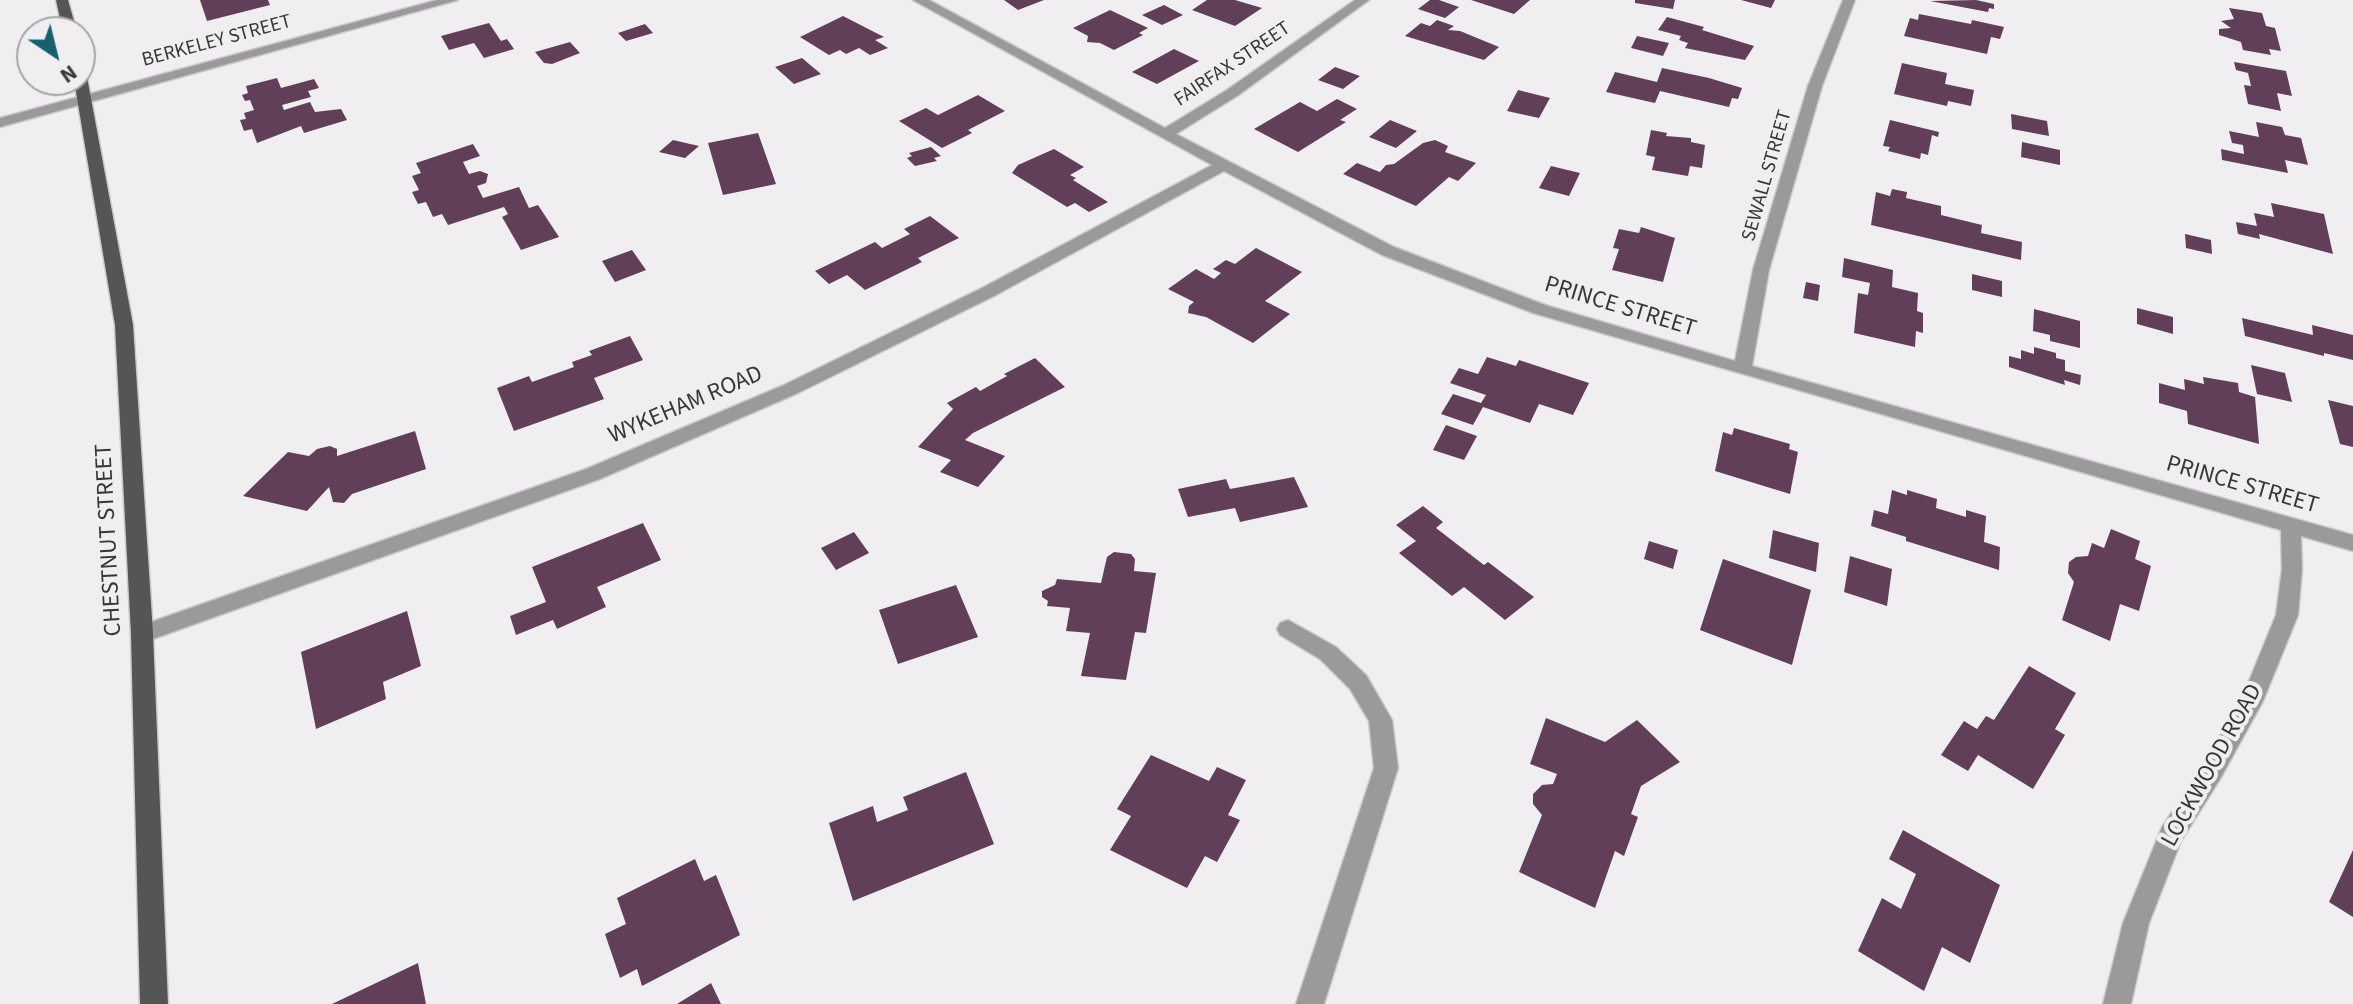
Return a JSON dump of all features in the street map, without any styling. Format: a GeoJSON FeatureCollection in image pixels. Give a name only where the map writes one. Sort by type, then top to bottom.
{"type":"FeatureCollection","features":[{"type":"Feature","properties":{"kind":"main road","name":"CHESTNUT STREET"},"geometry":{"type":"LineString","coordinates":[[85,98],[124,325],[142,634],[154,1004]]}},
{"type":"Feature","properties":{"kind":"street","name":"BERKELEY STREET"},"geometry":{"type":"LineString","coordinates":[[0,123],[452,0]]}},
{"type":"Feature","properties":{"kind":"street","name":"PRINCE STREET"},"geometry":{"type":"LineString","coordinates":[[919,0],[1388,251],[1539,309],[2353,543]]}},
{"type":"Feature","properties":{"kind":"street","name":"FAIRFAX STREET"},"geometry":{"type":"LineString","coordinates":[[1165,134],[1232,93],[1363,0]]}},
{"type":"Feature","properties":{"kind":"street","name":"SEWALL STREET"},"geometry":{"type":"LineString","coordinates":[[1742,369],[1769,242],[1815,86],[1849,0]]}},
{"type":"Feature","properties":{"kind":"street","name":"WYKEHAM ROAD"},"geometry":{"type":"LineString","coordinates":[[142,634],[593,474],[791,389],[988,292],[1223,165]]}},
{"type":"Feature","properties":{"kind":"street","name":"LOCKWOOD ROAD"},"geometry":{"type":"LineString","coordinates":[[2117,1004],[2136,923],[2171,835],[2212,772],[2255,694],[2287,615],[2292,569],[2291,525]]}},
{"type":"Feature","properties":{"kind":"street"},"geometry":{"type":"LineString","coordinates":[[1288,629],[1328,653],[1358,682],[1380,720],[1386,768],[1310,1004]]}},
{"type":"Feature","properties":{"kind":"building"},"geometry":{"type":"Polygon","coordinates":[[[200,0],[268,0],[270,5],[207,21],[200,0]]]}},
{"type":"Feature","properties":{"kind":"building"},"geometry":{"type":"Polygon","coordinates":[[[1004,0],[1044,0],[1018,10],[1004,0]]]}},
{"type":"Feature","properties":{"kind":"building"},"geometry":{"type":"Polygon","coordinates":[[[1207,0],[1235,0],[1262,8],[1235,26],[1192,10],[1207,0]]]}},
{"type":"Feature","properties":{"kind":"building"},"geometry":{"type":"Polygon","coordinates":[[[1430,0],[1459,7],[1445,18],[1418,9],[1430,0]]]}},
{"type":"Feature","properties":{"kind":"building"},"geometry":{"type":"Polygon","coordinates":[[[1471,0],[1530,0],[1514,14],[1471,0]]]}},
{"type":"Feature","properties":{"kind":"building"},"geometry":{"type":"Polygon","coordinates":[[[1635,0],[1675,0],[1673,9],[1635,3],[1635,0]]]}},
{"type":"Feature","properties":{"kind":"building"},"geometry":{"type":"Polygon","coordinates":[[[1741,0],[1775,0],[1771,8],[1741,0]]]}},
{"type":"Feature","properties":{"kind":"building"},"geometry":{"type":"Polygon","coordinates":[[[1976,0],[1994,4],[1994,9],[1989,8],[1988,12],[1930,1],[1976,0]]]}},
{"type":"Feature","properties":{"kind":"building"},"geometry":{"type":"Polygon","coordinates":[[[1164,5],[1183,15],[1162,25],[1142,15],[1164,5]]]}},
{"type":"Feature","properties":{"kind":"building"},"geometry":{"type":"Polygon","coordinates":[[[2229,8],[2262,13],[2266,26],[2275,28],[2281,51],[2269,49],[2271,55],[2243,50],[2241,42],[2219,35],[2219,29],[2231,28],[2221,21],[2234,19],[2229,8]]]}},
{"type":"Feature","properties":{"kind":"building"},"geometry":{"type":"Polygon","coordinates":[[[1110,10],[1148,28],[1139,33],[1143,35],[1114,50],[1100,43],[1087,42],[1088,36],[1073,28],[1110,10]]]}},
{"type":"Feature","properties":{"kind":"building"},"geometry":{"type":"Polygon","coordinates":[[[1919,14],[2004,27],[2000,39],[1991,37],[1987,54],[1904,36],[1910,18],[1918,20],[1919,14]]]}},
{"type":"Feature","properties":{"kind":"building"},"geometry":{"type":"Polygon","coordinates":[[[843,16],[884,37],[875,40],[888,48],[870,55],[859,48],[846,54],[840,50],[829,55],[800,37],[843,16]]]}},
{"type":"Feature","properties":{"kind":"building"},"geometry":{"type":"Polygon","coordinates":[[[1667,17],[1754,46],[1745,60],[1685,48],[1688,43],[1679,40],[1681,36],[1658,30],[1667,17]]]}},
{"type":"Feature","properties":{"kind":"building"},"geometry":{"type":"Polygon","coordinates":[[[1437,20],[1454,26],[1448,30],[1460,31],[1499,47],[1484,60],[1405,36],[1421,23],[1430,26],[1437,20]]]}},
{"type":"Feature","properties":{"kind":"building"},"geometry":{"type":"Polygon","coordinates":[[[489,23],[501,41],[507,39],[514,49],[484,58],[474,43],[449,50],[441,36],[489,23]]]}},
{"type":"Feature","properties":{"kind":"building"},"geometry":{"type":"Polygon","coordinates":[[[645,24],[653,33],[626,41],[618,33],[645,24]]]}},
{"type":"Feature","properties":{"kind":"building"},"geometry":{"type":"Polygon","coordinates":[[[1637,36],[1669,43],[1663,56],[1631,48],[1637,36]]]}},
{"type":"Feature","properties":{"kind":"building"},"geometry":{"type":"Polygon","coordinates":[[[570,42],[580,53],[552,64],[544,63],[535,52],[570,42]]]}},
{"type":"Feature","properties":{"kind":"building"},"geometry":{"type":"Polygon","coordinates":[[[1174,49],[1199,61],[1157,84],[1132,72],[1174,49]]]}},
{"type":"Feature","properties":{"kind":"building"},"geometry":{"type":"Polygon","coordinates":[[[802,58],[821,74],[794,84],[775,67],[802,58]]]}},
{"type":"Feature","properties":{"kind":"building"},"geometry":{"type":"Polygon","coordinates":[[[2234,62],[2286,71],[2292,96],[2277,93],[2281,111],[2248,104],[2244,85],[2251,86],[2248,73],[2236,70],[2234,62]]]}},
{"type":"Feature","properties":{"kind":"building"},"geometry":{"type":"Polygon","coordinates":[[[1902,63],[1947,73],[1945,84],[1974,90],[1971,106],[1948,101],[1947,106],[1894,94],[1902,63]]]}},
{"type":"Feature","properties":{"kind":"building"},"geometry":{"type":"Polygon","coordinates":[[[1335,67],[1360,76],[1343,89],[1318,80],[1335,67]]]}},
{"type":"Feature","properties":{"kind":"building"},"geometry":{"type":"Polygon","coordinates":[[[1662,68],[1742,88],[1738,99],[1732,98],[1729,107],[1660,91],[1655,103],[1606,92],[1615,72],[1657,82],[1662,68]]]}},
{"type":"Feature","properties":{"kind":"building"},"geometry":{"type":"Polygon","coordinates":[[[277,78],[281,88],[314,79],[319,88],[308,91],[311,97],[282,105],[284,110],[310,102],[315,112],[341,109],[347,120],[304,133],[301,126],[257,143],[252,129],[244,131],[240,120],[246,119],[244,113],[254,110],[250,100],[245,101],[242,95],[248,93],[246,86],[277,78]]]}},
{"type":"Feature","properties":{"kind":"building"},"geometry":{"type":"Polygon","coordinates":[[[1518,90],[1550,98],[1539,118],[1507,111],[1518,90]]]}},
{"type":"Feature","properties":{"kind":"building"},"geometry":{"type":"Polygon","coordinates":[[[978,95],[1005,111],[942,148],[899,121],[926,108],[938,115],[978,95]]]}},
{"type":"Feature","properties":{"kind":"building"},"geometry":{"type":"Polygon","coordinates":[[[1337,99],[1357,109],[1340,120],[1346,122],[1298,152],[1254,129],[1300,102],[1317,111],[1337,99]]]}},
{"type":"Feature","properties":{"kind":"building"},"geometry":{"type":"Polygon","coordinates":[[[2011,114],[2047,121],[2049,136],[2012,129],[2011,114]]]}},
{"type":"Feature","properties":{"kind":"building"},"geometry":{"type":"Polygon","coordinates":[[[1390,120],[1417,131],[1396,148],[1369,137],[1390,120]]]}},
{"type":"Feature","properties":{"kind":"building"},"geometry":{"type":"Polygon","coordinates":[[[1890,120],[1939,132],[1938,137],[1932,135],[1928,155],[1921,153],[1920,159],[1888,151],[1890,147],[1883,146],[1890,120]]]}},
{"type":"Feature","properties":{"kind":"building"},"geometry":{"type":"Polygon","coordinates":[[[2256,122],[2282,127],[2285,135],[2301,138],[2308,165],[2285,160],[2288,173],[2222,160],[2221,149],[2244,154],[2243,145],[2232,143],[2229,131],[2259,137],[2256,122]]]}},
{"type":"Feature","properties":{"kind":"building"},"geometry":{"type":"Polygon","coordinates":[[[1651,130],[1667,133],[1666,136],[1691,138],[1691,142],[1705,145],[1702,168],[1690,166],[1688,176],[1652,170],[1655,157],[1646,155],[1651,130]]]}},
{"type":"Feature","properties":{"kind":"building"},"geometry":{"type":"Polygon","coordinates":[[[758,133],[776,184],[723,195],[708,143],[758,133]]]}},
{"type":"Feature","properties":{"kind":"building"},"geometry":{"type":"Polygon","coordinates":[[[673,140],[699,146],[685,158],[659,152],[673,140]]]}},
{"type":"Feature","properties":{"kind":"building"},"geometry":{"type":"Polygon","coordinates":[[[1435,140],[1448,146],[1445,152],[1476,163],[1458,181],[1449,177],[1416,206],[1343,174],[1357,163],[1380,172],[1386,165],[1394,164],[1423,143],[1435,140]]]}},
{"type":"Feature","properties":{"kind":"building"},"geometry":{"type":"Polygon","coordinates":[[[2022,142],[2060,150],[2060,165],[2021,157],[2022,142]]]}},
{"type":"Feature","properties":{"kind":"building"},"geometry":{"type":"Polygon","coordinates":[[[473,144],[480,156],[463,162],[469,174],[480,171],[488,174],[486,183],[477,186],[483,198],[519,187],[529,208],[538,205],[559,237],[521,250],[502,217],[508,214],[504,207],[448,225],[442,214],[433,217],[426,202],[418,204],[412,192],[419,190],[412,176],[421,173],[416,163],[473,144]]]}},
{"type":"Feature","properties":{"kind":"building"},"geometry":{"type":"Polygon","coordinates":[[[931,147],[941,156],[934,158],[937,161],[915,166],[907,158],[912,156],[909,153],[931,147]]]}},
{"type":"Feature","properties":{"kind":"building"},"geometry":{"type":"Polygon","coordinates":[[[1054,149],[1084,167],[1070,175],[1076,178],[1073,180],[1108,202],[1089,212],[1075,203],[1067,207],[1012,173],[1018,165],[1054,149]]]}},
{"type":"Feature","properties":{"kind":"building"},"geometry":{"type":"Polygon","coordinates":[[[1551,166],[1580,173],[1569,196],[1539,188],[1551,166]]]}},
{"type":"Feature","properties":{"kind":"building"},"geometry":{"type":"Polygon","coordinates":[[[1892,189],[1907,192],[1906,198],[1941,206],[1941,215],[1982,225],[1981,233],[2022,242],[2021,260],[1871,225],[1876,192],[1890,196],[1892,189]]]}},
{"type":"Feature","properties":{"kind":"building"},"geometry":{"type":"Polygon","coordinates":[[[2271,203],[2324,214],[2333,254],[2259,234],[2260,239],[2238,234],[2236,222],[2257,226],[2254,213],[2274,217],[2271,203]]]}},
{"type":"Feature","properties":{"kind":"building"},"geometry":{"type":"Polygon","coordinates":[[[930,216],[959,238],[918,258],[922,262],[865,290],[847,275],[829,284],[815,271],[875,242],[882,248],[910,234],[904,229],[930,216]]]}},
{"type":"Feature","properties":{"kind":"building"},"geometry":{"type":"Polygon","coordinates":[[[1641,227],[1675,238],[1663,282],[1612,270],[1619,249],[1613,248],[1619,229],[1639,233],[1641,227]]]}},
{"type":"Feature","properties":{"kind":"building"},"geometry":{"type":"Polygon","coordinates":[[[2185,234],[2211,240],[2212,254],[2186,248],[2185,234]]]}},
{"type":"Feature","properties":{"kind":"building"},"geometry":{"type":"Polygon","coordinates":[[[1256,248],[1302,272],[1265,301],[1290,314],[1253,343],[1206,317],[1188,313],[1189,306],[1194,302],[1168,289],[1196,269],[1214,279],[1221,273],[1213,269],[1226,260],[1235,264],[1256,248]]]}},
{"type":"Feature","properties":{"kind":"building"},"geometry":{"type":"Polygon","coordinates":[[[632,250],[646,270],[615,282],[602,261],[632,250]]]}},
{"type":"Feature","properties":{"kind":"building"},"geometry":{"type":"Polygon","coordinates":[[[1844,258],[1893,270],[1892,287],[1918,293],[1917,311],[1923,313],[1923,333],[1916,331],[1915,347],[1854,333],[1858,293],[1868,295],[1870,283],[1842,277],[1844,258]]]}},
{"type":"Feature","properties":{"kind":"building"},"geometry":{"type":"Polygon","coordinates":[[[1972,274],[2002,281],[2002,297],[1972,290],[1972,274]]]}},
{"type":"Feature","properties":{"kind":"building"},"geometry":{"type":"Polygon","coordinates":[[[1806,282],[1820,285],[1818,301],[1803,298],[1806,282]]]}},
{"type":"Feature","properties":{"kind":"building"},"geometry":{"type":"Polygon","coordinates":[[[2137,308],[2173,317],[2173,334],[2137,324],[2137,308]]]}},
{"type":"Feature","properties":{"kind":"building"},"geometry":{"type":"Polygon","coordinates":[[[2034,309],[2080,321],[2080,348],[2050,341],[2050,335],[2033,331],[2034,309]]]}},
{"type":"Feature","properties":{"kind":"building"},"geometry":{"type":"Polygon","coordinates":[[[2242,318],[2313,335],[2312,325],[2353,335],[2353,360],[2245,336],[2242,318]]]}},
{"type":"Feature","properties":{"kind":"building"},"geometry":{"type":"Polygon","coordinates":[[[630,336],[643,360],[594,378],[604,399],[514,431],[497,388],[529,376],[532,382],[574,367],[572,362],[592,355],[589,351],[630,336]]]}},
{"type":"Feature","properties":{"kind":"building"},"geometry":{"type":"Polygon","coordinates":[[[2034,347],[2056,353],[2056,358],[2065,360],[2065,371],[2081,375],[2080,385],[2064,380],[2065,385],[2009,367],[2009,356],[2021,359],[2021,350],[2034,354],[2034,347]]]}},
{"type":"Feature","properties":{"kind":"building"},"geometry":{"type":"Polygon","coordinates":[[[1487,357],[1516,366],[1519,360],[1589,383],[1573,415],[1539,404],[1530,423],[1483,407],[1473,425],[1441,414],[1453,394],[1481,403],[1486,395],[1450,383],[1459,368],[1478,374],[1487,357]]]}},
{"type":"Feature","properties":{"kind":"building"},"geometry":{"type":"Polygon","coordinates":[[[1035,358],[1065,387],[973,433],[965,440],[1005,456],[978,487],[940,472],[951,460],[918,447],[953,409],[947,403],[976,387],[980,391],[1035,358]]]}},
{"type":"Feature","properties":{"kind":"building"},"geometry":{"type":"Polygon","coordinates":[[[2251,365],[2285,373],[2292,402],[2257,394],[2251,365]]]}},
{"type":"Feature","properties":{"kind":"building"},"geometry":{"type":"Polygon","coordinates":[[[2203,377],[2238,383],[2239,392],[2255,397],[2259,444],[2188,424],[2187,411],[2159,403],[2159,383],[2185,390],[2184,379],[2204,384],[2203,377]]]}},
{"type":"Feature","properties":{"kind":"building"},"geometry":{"type":"Polygon","coordinates":[[[2328,400],[2353,406],[2353,447],[2340,444],[2328,400]]]}},
{"type":"Feature","properties":{"kind":"building"},"geometry":{"type":"Polygon","coordinates":[[[1446,425],[1477,436],[1464,460],[1433,450],[1446,425]]]}},
{"type":"Feature","properties":{"kind":"building"},"geometry":{"type":"Polygon","coordinates":[[[1734,428],[1790,444],[1789,449],[1798,452],[1790,494],[1715,471],[1723,432],[1732,435],[1734,428]]]}},
{"type":"Feature","properties":{"kind":"building"},"geometry":{"type":"Polygon","coordinates":[[[415,431],[426,469],[352,494],[344,503],[333,502],[329,487],[307,511],[243,496],[288,452],[309,456],[317,449],[330,446],[337,449],[337,456],[415,431]]]}},
{"type":"Feature","properties":{"kind":"building"},"geometry":{"type":"Polygon","coordinates":[[[1294,477],[1308,507],[1240,522],[1235,508],[1188,517],[1178,489],[1226,479],[1230,489],[1294,477]]]}},
{"type":"Feature","properties":{"kind":"building"},"geometry":{"type":"Polygon","coordinates":[[[1892,490],[1907,495],[1907,490],[1937,499],[1936,508],[1966,517],[1966,510],[1986,516],[1984,542],[2000,547],[1999,570],[1906,541],[1906,537],[1871,526],[1874,510],[1888,514],[1892,490]]]}},
{"type":"Feature","properties":{"kind":"building"},"geometry":{"type":"Polygon","coordinates":[[[1423,506],[1443,522],[1436,528],[1484,565],[1488,562],[1534,597],[1505,620],[1464,587],[1452,596],[1399,553],[1416,541],[1396,525],[1423,506]]]}},
{"type":"Feature","properties":{"kind":"building"},"geometry":{"type":"Polygon","coordinates":[[[643,523],[661,560],[597,587],[606,607],[557,629],[553,620],[516,635],[510,616],[546,602],[532,567],[643,523]]]}},
{"type":"Feature","properties":{"kind":"building"},"geometry":{"type":"Polygon","coordinates":[[[2111,529],[2140,541],[2135,559],[2151,566],[2139,611],[2120,604],[2110,641],[2062,620],[2074,582],[2068,573],[2069,562],[2076,557],[2088,556],[2092,543],[2104,548],[2111,529]]]}},
{"type":"Feature","properties":{"kind":"building"},"geometry":{"type":"Polygon","coordinates":[[[1773,530],[1819,543],[1816,572],[1769,558],[1773,530]]]}},
{"type":"Feature","properties":{"kind":"building"},"geometry":{"type":"Polygon","coordinates":[[[854,532],[869,553],[836,570],[821,548],[854,532]]]}},
{"type":"Feature","properties":{"kind":"building"},"geometry":{"type":"Polygon","coordinates":[[[1649,541],[1678,550],[1673,569],[1644,559],[1649,541]]]}},
{"type":"Feature","properties":{"kind":"building"},"geometry":{"type":"Polygon","coordinates":[[[1114,552],[1131,554],[1135,559],[1134,571],[1156,573],[1146,633],[1135,632],[1126,680],[1081,676],[1090,633],[1066,631],[1070,608],[1047,606],[1048,601],[1042,597],[1042,591],[1055,585],[1057,579],[1101,583],[1107,557],[1114,552]]]}},
{"type":"Feature","properties":{"kind":"building"},"geometry":{"type":"Polygon","coordinates":[[[1850,556],[1892,569],[1887,606],[1844,592],[1850,556]]]}},
{"type":"Feature","properties":{"kind":"building"},"geometry":{"type":"Polygon","coordinates":[[[1723,559],[1811,590],[1792,665],[1700,630],[1723,559]]]}},
{"type":"Feature","properties":{"kind":"building"},"geometry":{"type":"Polygon","coordinates":[[[956,585],[978,637],[898,664],[879,610],[956,585]]]}},
{"type":"Feature","properties":{"kind":"building"},"geometry":{"type":"Polygon","coordinates":[[[407,611],[421,666],[383,682],[386,699],[316,729],[301,652],[407,611]]]}},
{"type":"Feature","properties":{"kind":"building"},"geometry":{"type":"Polygon","coordinates":[[[2029,666],[2076,693],[2055,729],[2065,735],[2033,789],[1978,755],[1968,771],[1941,755],[1964,721],[1977,729],[1986,716],[1994,720],[2029,666]]]}},
{"type":"Feature","properties":{"kind":"building"},"geometry":{"type":"Polygon","coordinates":[[[1546,718],[1605,742],[1637,720],[1680,762],[1641,786],[1631,814],[1638,817],[1624,856],[1615,851],[1595,908],[1519,872],[1542,815],[1533,804],[1533,794],[1542,785],[1553,784],[1557,774],[1530,764],[1546,718]]]}},
{"type":"Feature","properties":{"kind":"building"},"geometry":{"type":"Polygon","coordinates":[[[1151,755],[1209,781],[1217,767],[1246,780],[1228,815],[1240,820],[1217,862],[1205,856],[1187,888],[1110,850],[1131,816],[1117,809],[1151,755]]]}},
{"type":"Feature","properties":{"kind":"building"},"geometry":{"type":"Polygon","coordinates":[[[966,772],[994,844],[853,901],[829,823],[873,806],[877,822],[908,810],[903,797],[966,772]]]}},
{"type":"Feature","properties":{"kind":"building"},"geometry":{"type":"Polygon","coordinates":[[[1903,830],[2000,885],[1970,963],[1942,947],[1924,991],[1858,951],[1882,898],[1901,909],[1916,874],[1889,859],[1903,830]]]}},
{"type":"Feature","properties":{"kind":"building"},"geometry":{"type":"Polygon","coordinates":[[[2353,850],[2353,917],[2329,902],[2353,850]]]}},
{"type":"Feature","properties":{"kind":"building"},"geometry":{"type":"Polygon","coordinates":[[[695,859],[704,881],[716,875],[740,935],[642,986],[637,969],[620,978],[605,934],[626,924],[617,898],[695,859]]]}},
{"type":"Feature","properties":{"kind":"building"},"geometry":{"type":"Polygon","coordinates":[[[418,963],[426,1004],[332,1004],[418,963]]]}},
{"type":"Feature","properties":{"kind":"building"},"geometry":{"type":"Polygon","coordinates":[[[711,983],[721,1004],[677,1004],[711,983]]]}}]}
